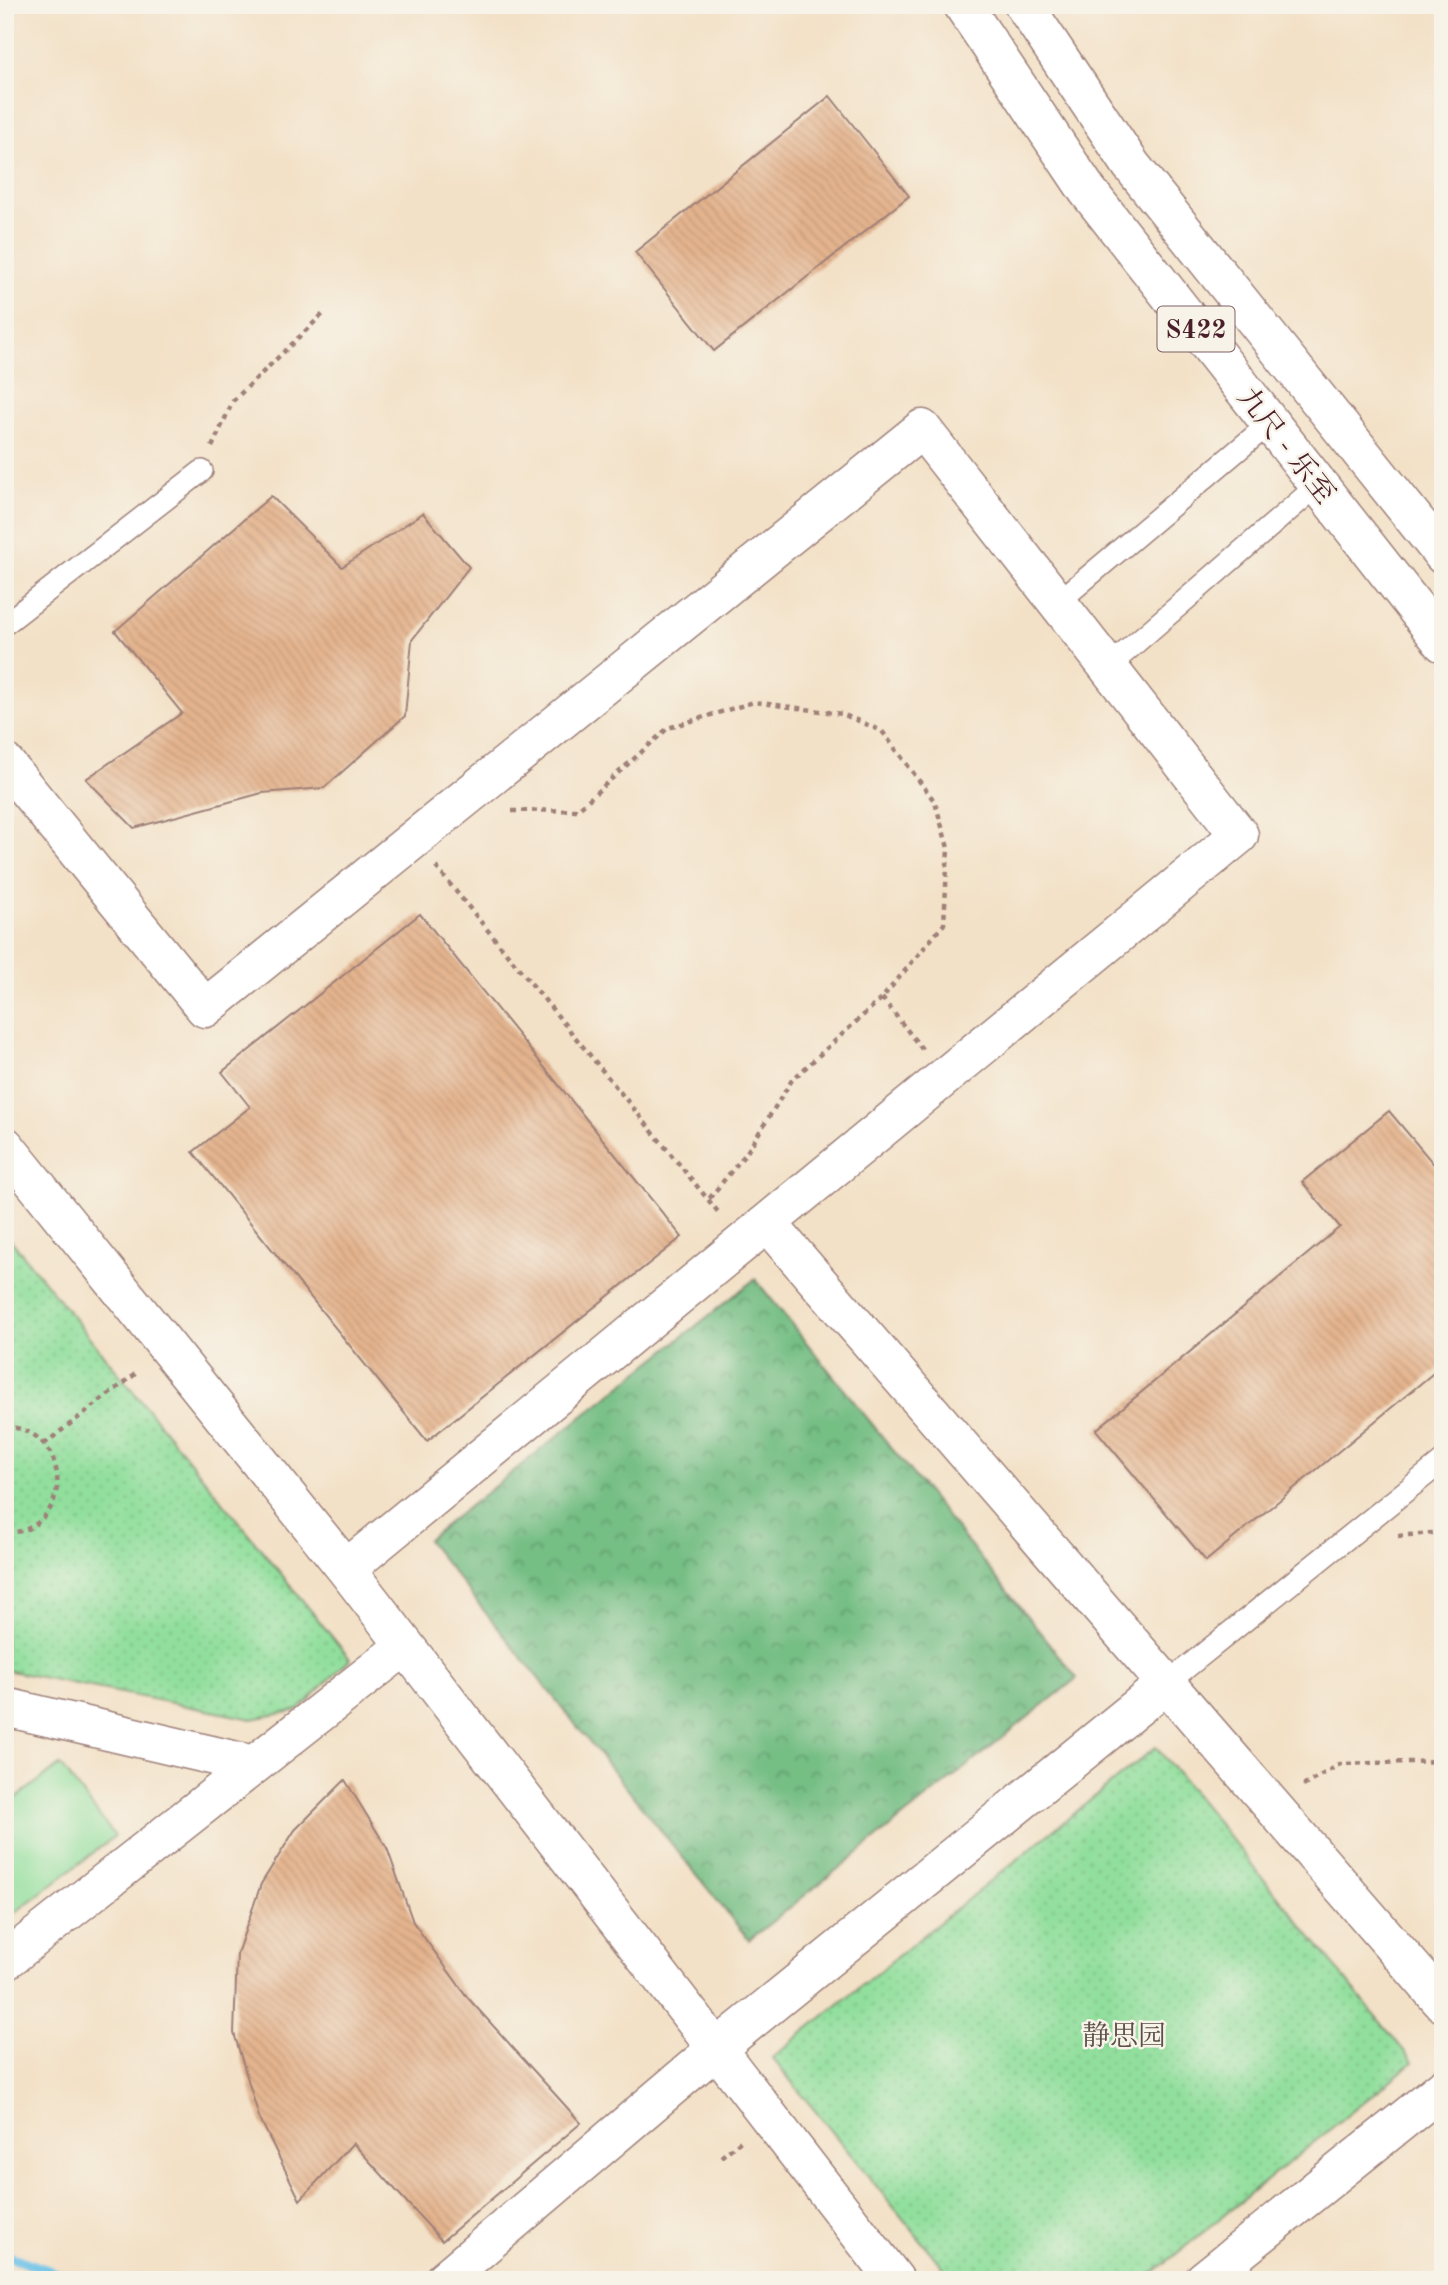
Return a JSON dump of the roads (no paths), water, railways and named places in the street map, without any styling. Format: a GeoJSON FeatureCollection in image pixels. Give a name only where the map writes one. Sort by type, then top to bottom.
{"type":"FeatureCollection","features":[{"type":"Feature","properties":{"kind":"street","name":"九尺 - 乐至"},"geometry":{"type":"LineString","coordinates":[[963,5],[1087,190],[1443,643]]}},
{"type":"Feature","properties":{"kind":"street","name":"九尺 - 乐至"},"geometry":{"type":"LineString","coordinates":[[1024,5],[1130,165],[1443,555]]}},
{"type":"Feature","properties":{"kind":"street"},"geometry":{"type":"LineString","coordinates":[[5,763],[205,1008],[922,429],[1239,835],[346,1569]]}},
{"type":"Feature","properties":{"kind":"street"},"geometry":{"type":"LineString","coordinates":[[5,1146],[346,1569],[895,2280]]}},
{"type":"Feature","properties":{"kind":"street"},"geometry":{"type":"LineString","coordinates":[[755,1233],[1166,1684],[1270,1804],[1436,1982]]}},
{"type":"Feature","properties":{"kind":"street"},"geometry":{"type":"LineString","coordinates":[[5,1961],[405,1646]]}},
{"type":"Feature","properties":{"kind":"street"},"geometry":{"type":"LineString","coordinates":[[444,2280],[716,2049],[1166,1684]]}},
{"type":"Feature","properties":{"kind":"street"},"geometry":{"type":"LineString","coordinates":[[5,1707],[254,1765]]}},
{"type":"Feature","properties":{"kind":"street"},"geometry":{"type":"LineString","coordinates":[[1204,2280],[1443,2088]]}},
{"type":"Feature","properties":{"kind":"lane"},"geometry":{"type":"LineString","coordinates":[[1057,603],[1270,423]]}},
{"type":"Feature","properties":{"kind":"lane"},"geometry":{"type":"LineString","coordinates":[[5,624],[202,471]]}},
{"type":"Feature","properties":{"kind":"lane"},"geometry":{"type":"LineString","coordinates":[[1108,667],[1318,485]]}},
{"type":"Feature","properties":{"kind":"lane"},"geometry":{"type":"LineString","coordinates":[[1166,1684],[1443,1461]]}},
{"type":"Feature","properties":{"kind":"waterway"},"geometry":{"type":"LineString","coordinates":[[5,2255],[74,2280]]}},
{"type":"Feature","properties":{"kind":"park label","name":"静思园"},"geometry":{"type":"Point","coordinates":[1124,2035]}}]}
